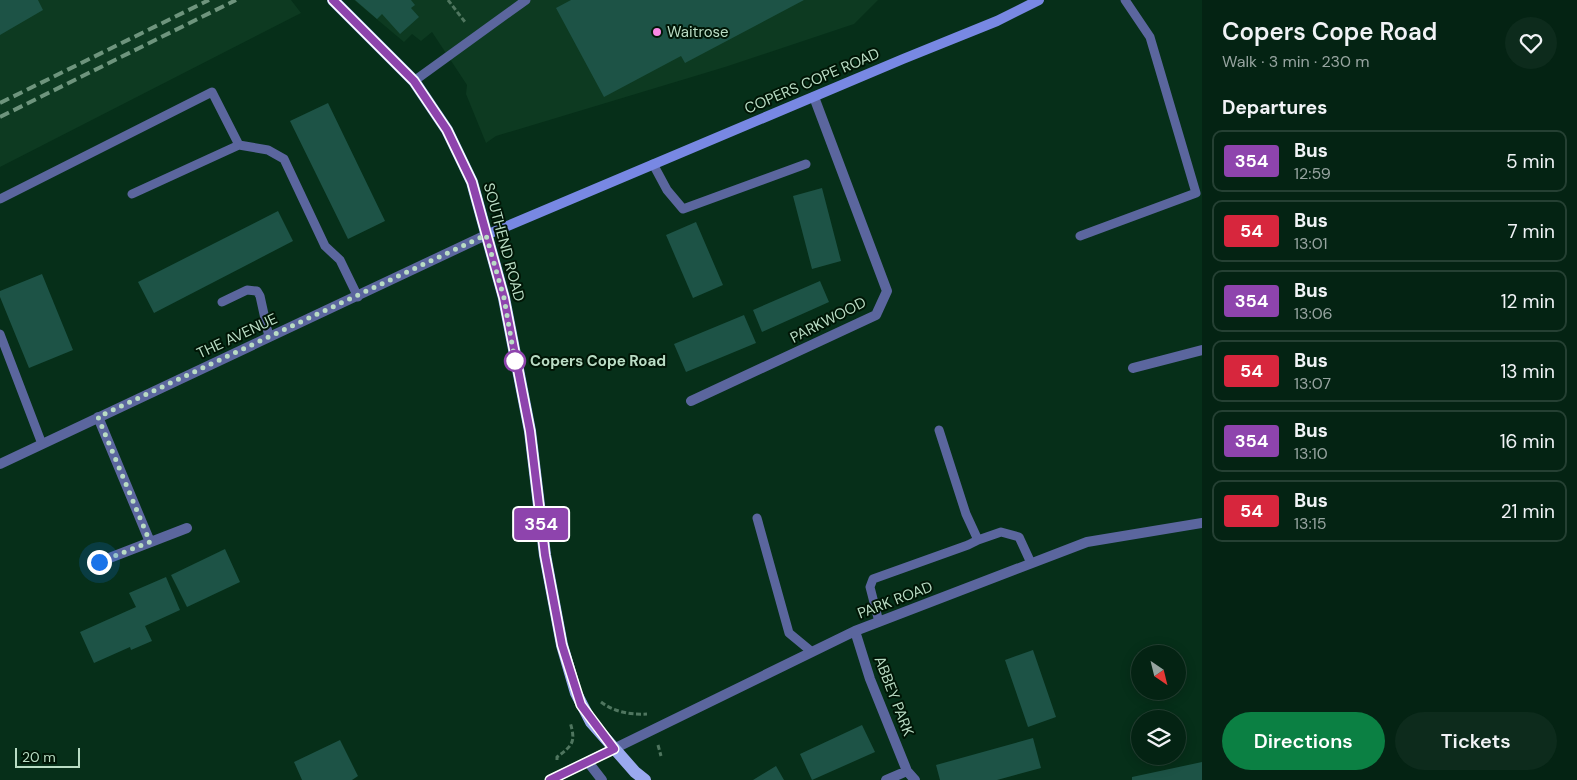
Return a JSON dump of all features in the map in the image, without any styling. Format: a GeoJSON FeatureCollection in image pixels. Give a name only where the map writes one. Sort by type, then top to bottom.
{"type":"FeatureCollection","features":[{"type":"Feature","properties":{"kind":"main road","name":"SOUTHEND ROAD"},"geometry":{"type":"LineString","coordinates":[[333,0],[414,81],[447,130],[472,182],[504,298],[530,431],[545,555],[562,645],[581,705],[614,749],[645,780]]}},
{"type":"Feature","properties":{"kind":"street","name":"COPERS COPE ROAD"},"geometry":{"type":"LineString","coordinates":[[486,235],[997,21],[1039,0]]}},
{"type":"Feature","properties":{"kind":"street","name":"PARKWOOD"},"geometry":{"type":"LineString","coordinates":[[691,401],[876,315],[887,291],[814,97]]}},
{"type":"Feature","properties":{"kind":"street","name":"THE AVENUE"},"geometry":{"type":"LineString","coordinates":[[0,464],[486,235]]}},
{"type":"Feature","properties":{"kind":"street"},"geometry":{"type":"LineString","coordinates":[[1133,368],[1202,350]]}},
{"type":"Feature","properties":{"kind":"street"},"geometry":{"type":"LineString","coordinates":[[98,417],[150,542]]}},
{"type":"Feature","properties":{"kind":"street","name":"PARK ROAD"},"geometry":{"type":"LineString","coordinates":[[550,780],[855,631],[1087,542],[1202,523]]}},
{"type":"Feature","properties":{"kind":"street"},"geometry":{"type":"LineString","coordinates":[[99,562],[187,528]]}},
{"type":"Feature","properties":{"kind":"street","name":"ABBEY PARK"},"geometry":{"type":"LineString","coordinates":[[855,631],[870,679],[907,771],[914,780]]}},
{"type":"Feature","properties":{"kind":"street"},"geometry":{"type":"LineString","coordinates":[[588,762],[602,780]]}},
{"type":"Feature","properties":{"kind":"street"},"geometry":{"type":"LineString","coordinates":[[886,780],[907,771]]}},
{"type":"Feature","properties":{"kind":"lane"},"geometry":{"type":"LineString","coordinates":[[414,81],[526,0]]}},
{"type":"Feature","properties":{"kind":"lane"},"geometry":{"type":"LineString","coordinates":[[1080,236],[1199,192],[1150,37],[1125,0]]}},
{"type":"Feature","properties":{"kind":"lane"},"geometry":{"type":"LineString","coordinates":[[0,199],[212,92],[239,145]]}},
{"type":"Feature","properties":{"kind":"lane"},"geometry":{"type":"LineString","coordinates":[[132,194],[239,145],[268,150],[284,159],[325,246],[340,260],[358,296]]}},
{"type":"Feature","properties":{"kind":"lane"},"geometry":{"type":"LineString","coordinates":[[653,164],[667,190],[683,209],[806,164]]}},
{"type":"Feature","properties":{"kind":"lane"},"geometry":{"type":"LineString","coordinates":[[222,302],[247,290],[257,291],[260,296],[269,337]]}},
{"type":"Feature","properties":{"kind":"lane"},"geometry":{"type":"LineString","coordinates":[[0,334],[42,444]]}},
{"type":"Feature","properties":{"kind":"lane"},"geometry":{"type":"LineString","coordinates":[[939,430],[966,514],[978,540]]}},
{"type":"Feature","properties":{"kind":"lane"},"geometry":{"type":"LineString","coordinates":[[757,518],[788,634],[812,652]]}},
{"type":"Feature","properties":{"kind":"lane"},"geometry":{"type":"LineString","coordinates":[[879,622],[870,587],[873,579],[1001,532],[1019,537],[1031,564]]}},
{"type":"Feature","properties":{"kind":"path"},"geometry":{"type":"LineString","coordinates":[[448,0],[465,22]]}},
{"type":"Feature","properties":{"kind":"path"},"geometry":{"type":"LineString","coordinates":[[599,698],[608,707],[635,714],[639,720]]}},
{"type":"Feature","properties":{"kind":"path"},"geometry":{"type":"LineString","coordinates":[[567,748],[573,743],[574,738]]}},
{"type":"Feature","properties":{"kind":"path"},"geometry":{"type":"LineString","coordinates":[[661,756],[660,749],[664,746]]}},
{"type":"Feature","properties":{"kind":"shaded area"},"geometry":{"type":"Polygon","coordinates":[[[0,0],[291,0],[301,13],[0,167],[0,0]]]}},
{"type":"Feature","properties":{"kind":"shaded area"},"geometry":{"type":"Polygon","coordinates":[[[354,0],[878,0],[854,24],[725,67],[496,136],[486,143],[466,94],[467,85],[432,32],[421,41],[412,34],[404,42],[354,0]]]}},
{"type":"Feature","properties":{"kind":"building"},"geometry":{"type":"Polygon","coordinates":[[[0,0],[38,0],[43,10],[0,35],[0,0]]]}},
{"type":"Feature","properties":{"kind":"building"},"geometry":{"type":"Polygon","coordinates":[[[355,0],[411,0],[415,5],[411,8],[419,17],[400,34],[382,14],[377,19],[355,0]]]}},
{"type":"Feature","properties":{"kind":"building","name":"Waitrose"},"geometry":{"type":"Polygon","coordinates":[[[571,0],[804,0],[685,63],[681,56],[604,97],[556,8],[571,0]]]}},
{"type":"Feature","properties":{"kind":"building"},"geometry":{"type":"Polygon","coordinates":[[[328,103],[385,221],[348,239],[290,121],[328,103]]]}},
{"type":"Feature","properties":{"kind":"building"},"geometry":{"type":"Polygon","coordinates":[[[822,188],[841,261],[812,269],[793,196],[822,188]]]}},
{"type":"Feature","properties":{"kind":"building"},"geometry":{"type":"Polygon","coordinates":[[[278,211],[293,241],[154,313],[138,282],[278,211]]]}},
{"type":"Feature","properties":{"kind":"building"},"geometry":{"type":"Polygon","coordinates":[[[696,222],[723,285],[693,298],[666,235],[696,222]]]}},
{"type":"Feature","properties":{"kind":"building"},"geometry":{"type":"Polygon","coordinates":[[[42,274],[73,350],[29,368],[0,297],[0,291],[42,274]]]}},
{"type":"Feature","properties":{"kind":"building"},"geometry":{"type":"Polygon","coordinates":[[[820,281],[829,302],[762,332],[753,310],[820,281]]]}},
{"type":"Feature","properties":{"kind":"building"},"geometry":{"type":"Polygon","coordinates":[[[744,315],[756,343],[686,372],[674,344],[744,315]]]}},
{"type":"Feature","properties":{"kind":"building"},"geometry":{"type":"Polygon","coordinates":[[[225,549],[240,582],[187,607],[171,575],[225,549]]]}},
{"type":"Feature","properties":{"kind":"building"},"geometry":{"type":"Polygon","coordinates":[[[166,577],[180,610],[145,626],[152,641],[131,650],[130,647],[94,663],[80,632],[136,607],[129,593],[166,577]]]}},
{"type":"Feature","properties":{"kind":"building"},"geometry":{"type":"Polygon","coordinates":[[[1033,650],[1056,717],[1028,727],[1005,660],[1033,650]]]}},
{"type":"Feature","properties":{"kind":"building"},"geometry":{"type":"Polygon","coordinates":[[[862,725],[875,752],[812,780],[800,754],[862,725]]]}},
{"type":"Feature","properties":{"kind":"building"},"geometry":{"type":"Polygon","coordinates":[[[1033,738],[1041,768],[997,780],[940,780],[936,765],[1033,738]]]}},
{"type":"Feature","properties":{"kind":"building"},"geometry":{"type":"Polygon","coordinates":[[[340,740],[358,776],[352,780],[302,780],[294,762],[340,740]]]}},
{"type":"Feature","properties":{"kind":"building"},"geometry":{"type":"Polygon","coordinates":[[[1202,762],[1202,780],[1132,780],[1132,777],[1202,762]]]}},
{"type":"Feature","properties":{"kind":"building"},"geometry":{"type":"Polygon","coordinates":[[[776,766],[784,780],[753,780],[776,766]]]}},
{"type":"Feature","properties":{"kind":"railway"},"geometry":{"type":"LineString","coordinates":[[0,103],[209,0]]}},
{"type":"Feature","properties":{"kind":"railway"},"geometry":{"type":"LineString","coordinates":[[0,117],[236,0]]}},
{"type":"Feature","properties":{"kind":"bus line","name":"354"},"geometry":{"type":"LineString","coordinates":[[333,0],[414,81],[447,130],[472,182],[504,298],[530,431],[545,555],[562,645],[581,705],[614,749],[550,780]]}},
{"type":"Feature","properties":{"kind":"place","name":"Waitrose"},"geometry":{"type":"Point","coordinates":[657,32]}},
{"type":"Feature","properties":{"kind":"place","name":"Copers Cope Road"},"geometry":{"type":"Point","coordinates":[515,361]}},
{"type":"Feature","properties":{"kind":"route"},"geometry":{"type":"LineString","coordinates":[[99,562],[150,542],[98,417],[486,235],[504,298],[515,361]]}}]}
